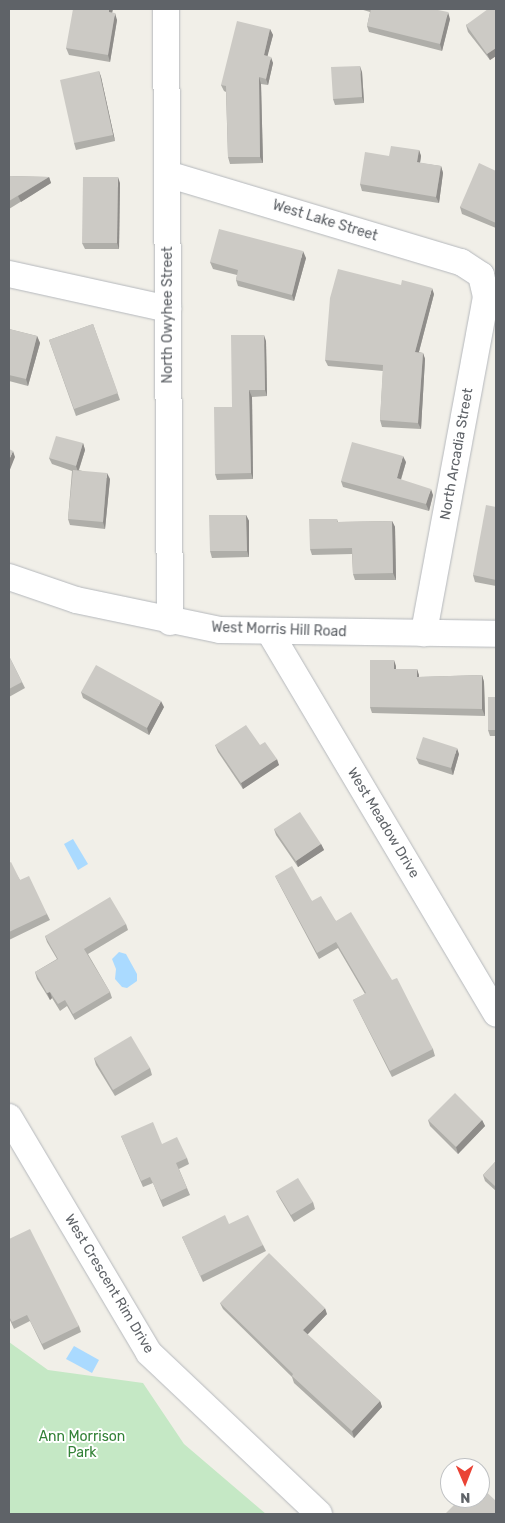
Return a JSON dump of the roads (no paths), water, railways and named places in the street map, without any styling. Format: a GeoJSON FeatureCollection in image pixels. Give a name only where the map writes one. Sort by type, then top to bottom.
{"type":"FeatureCollection","features":[{"type":"Feature","properties":{"kind":"street","name":"North Owyhee Street"},"geometry":{"type":"LineString","coordinates":[[166,9],[170,622]]}},
{"type":"Feature","properties":{"kind":"street","name":"West Lake Street"},"geometry":{"type":"LineString","coordinates":[[167,174],[461,262],[481,275]]}},
{"type":"Feature","properties":{"kind":"street"},"geometry":{"type":"LineString","coordinates":[[9,274],[168,309]]}},
{"type":"Feature","properties":{"kind":"street","name":"North Arcadia Street"},"geometry":{"type":"LineString","coordinates":[[424,633],[486,297],[481,275]]}},
{"type":"Feature","properties":{"kind":"street","name":"West Morris Hill Road"},"geometry":{"type":"LineString","coordinates":[[9,577],[76,600],[170,622],[220,630],[496,634]]}},
{"type":"Feature","properties":{"kind":"street","name":"West Meadow Drive"},"geometry":{"type":"LineString","coordinates":[[269,631],[496,1014]]}},
{"type":"Feature","properties":{"kind":"street","name":"West Crescent Rim Drive"},"geometry":{"type":"LineString","coordinates":[[9,1117],[149,1353],[319,1514]]}},
{"type":"Feature","properties":{"kind":"water"},"geometry":{"type":"Polygon","coordinates":[[[73,839],[88,864],[78,870],[64,844],[73,839]]]}},
{"type":"Feature","properties":{"kind":"water"},"geometry":{"type":"Polygon","coordinates":[[[119,952],[126,954],[137,974],[137,981],[127,988],[122,987],[115,979],[116,969],[112,959],[119,952]]]}},
{"type":"Feature","properties":{"kind":"water"},"geometry":{"type":"Polygon","coordinates":[[[74,1346],[99,1360],[92,1373],[66,1359],[74,1346]]]}},
{"type":"Feature","properties":{"kind":"park label","name":"Ann Morrison Park"},"geometry":{"type":"Point","coordinates":[82,1445]}}]}
